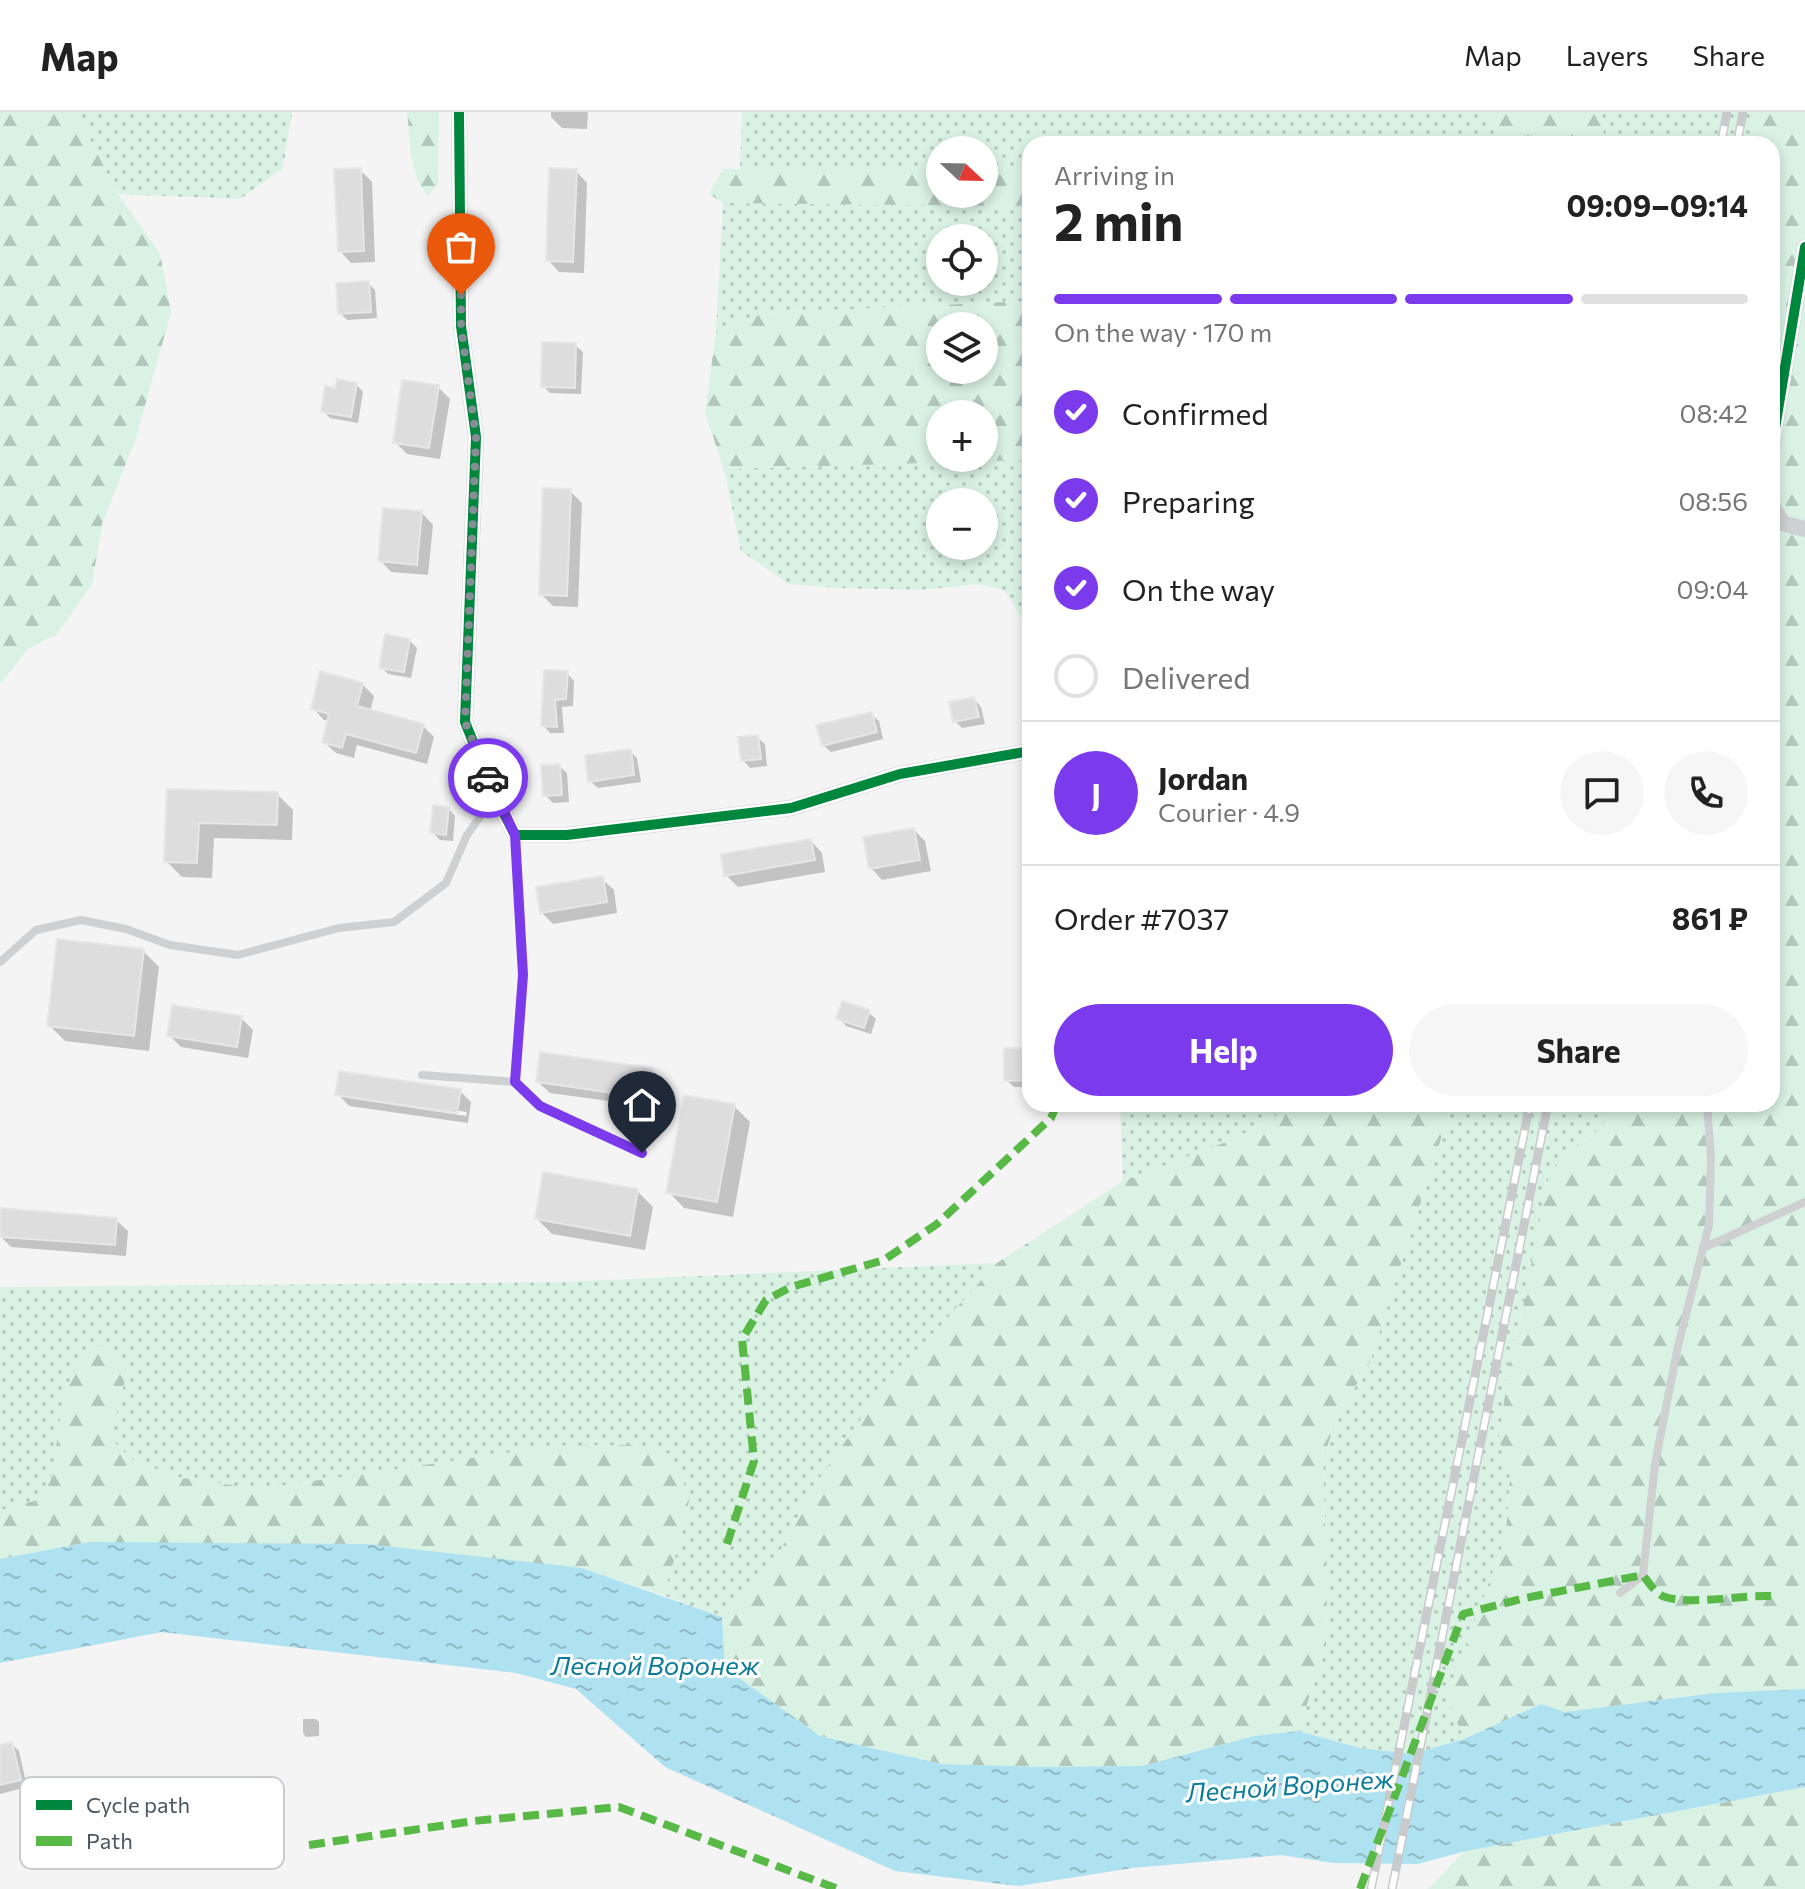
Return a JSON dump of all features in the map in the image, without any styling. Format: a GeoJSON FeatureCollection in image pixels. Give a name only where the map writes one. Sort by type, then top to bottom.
{"type":"FeatureCollection","features":[{"type":"Feature","properties":{"kind":"street"},"geometry":{"type":"LineString","coordinates":[[459,112],[461,326],[476,437],[465,722],[495,796],[515,835],[567,835],[791,808],[900,774],[1022,752]]}},
{"type":"Feature","properties":{"kind":"street"},"geometry":{"type":"LineString","coordinates":[[1780,398],[1805,247]]}},
{"type":"Feature","properties":{"kind":"street"},"geometry":{"type":"LineString","coordinates":[[1780,519],[1782,523],[1805,529]]}},
{"type":"Feature","properties":{"kind":"lane"},"geometry":{"type":"LineString","coordinates":[[0,962],[36,930],[81,920],[126,929],[170,945],[238,955],[339,928],[394,922],[446,883],[467,835],[495,796]]}},
{"type":"Feature","properties":{"kind":"lane"},"geometry":{"type":"LineString","coordinates":[[515,835],[523,975],[515,1082]]}},
{"type":"Feature","properties":{"kind":"lane"},"geometry":{"type":"LineString","coordinates":[[422,1075],[515,1082],[540,1106],[642,1153]]}},
{"type":"Feature","properties":{"kind":"lane"},"geometry":{"type":"LineString","coordinates":[[1620,1593],[1643,1575],[1655,1464],[1678,1346],[1709,1225],[1711,1158],[1708,1112]]}},
{"type":"Feature","properties":{"kind":"lane"},"geometry":{"type":"LineString","coordinates":[[1703,1248],[1805,1202]]}},
{"type":"Feature","properties":{"kind":"green space"},"geometry":{"type":"Polygon","coordinates":[[[0,112],[76,112],[118,194],[160,254],[171,312],[136,438],[102,524],[92,584],[57,634],[28,649],[0,684],[0,112]]]}},
{"type":"Feature","properties":{"kind":"green space"},"geometry":{"type":"Polygon","coordinates":[[[76,112],[292,112],[283,168],[240,199],[118,194],[76,112]]]}},
{"type":"Feature","properties":{"kind":"green space"},"geometry":{"type":"Polygon","coordinates":[[[407,112],[439,112],[438,184],[428,196],[414,167],[407,112]]]}},
{"type":"Feature","properties":{"kind":"green space"},"geometry":{"type":"Polygon","coordinates":[[[742,112],[1487,112],[1497,136],[1022,136],[1022,169],[998,169],[998,136],[926,136],[926,169],[740,169],[742,112]]]}},
{"type":"Feature","properties":{"kind":"green space"},"geometry":{"type":"Polygon","coordinates":[[[1487,112],[1602,112],[1604,136],[1497,136],[1487,112]]]}},
{"type":"Feature","properties":{"kind":"green space"},"geometry":{"type":"Polygon","coordinates":[[[1602,112],[1756,112],[1752,136],[1604,136],[1602,112]]]}},
{"type":"Feature","properties":{"kind":"green space"},"geometry":{"type":"Polygon","coordinates":[[[1756,112],[1805,112],[1805,1689],[1715,1693],[1565,1712],[1541,1704],[1464,1739],[1447,1698],[1506,1535],[1510,1476],[1499,1439],[1509,1365],[1547,1182],[1560,1155],[1590,1138],[1613,1112],[1780,1112],[1780,136],[1752,136],[1756,112]]]}},
{"type":"Feature","properties":{"kind":"green space"},"geometry":{"type":"Polygon","coordinates":[[[723,169],[926,169],[926,205],[723,203],[709,194],[723,169]]]}},
{"type":"Feature","properties":{"kind":"green space"},"geometry":{"type":"Polygon","coordinates":[[[998,169],[1022,169],[1022,206],[998,206],[998,169]]]}},
{"type":"Feature","properties":{"kind":"green space"},"geometry":{"type":"Polygon","coordinates":[[[723,203],[926,205],[926,208],[1022,206],[1022,301],[763,313],[716,332],[723,203]]]}},
{"type":"Feature","properties":{"kind":"green space"},"geometry":{"type":"Polygon","coordinates":[[[1022,301],[1022,460],[998,461],[998,400],[926,400],[926,463],[724,469],[705,413],[716,332],[763,313],[1022,301]]]}},
{"type":"Feature","properties":{"kind":"green space"},"geometry":{"type":"Polygon","coordinates":[[[1022,460],[1022,618],[1004,590],[979,584],[920,590],[789,584],[741,551],[724,469],[926,463],[926,472],[998,472],[998,461],[1022,460]]]}},
{"type":"Feature","properties":{"kind":"green space"},"geometry":{"type":"Polygon","coordinates":[[[1120,1112],[1283,1112],[1234,1139],[1123,1181],[1120,1112]]]}},
{"type":"Feature","properties":{"kind":"green space"},"geometry":{"type":"Polygon","coordinates":[[[1283,1112],[1449,1112],[1370,1362],[1337,1417],[1323,1459],[1326,1647],[1298,1731],[1254,1736],[1142,1766],[941,1764],[820,1736],[725,1668],[722,1617],[776,1559],[814,1486],[880,1392],[997,1263],[1123,1181],[1234,1139],[1283,1112]]]}},
{"type":"Feature","properties":{"kind":"green space"},"geometry":{"type":"Polygon","coordinates":[[[1449,1112],[1613,1112],[1600,1128],[1560,1155],[1509,1365],[1499,1439],[1510,1476],[1506,1535],[1447,1698],[1464,1739],[1412,1754],[1360,1748],[1298,1731],[1326,1647],[1323,1459],[1337,1417],[1370,1362],[1449,1112]]]}},
{"type":"Feature","properties":{"kind":"green space"},"geometry":{"type":"Polygon","coordinates":[[[997,1263],[880,1392],[814,1486],[776,1559],[722,1617],[663,1595],[682,1535],[690,1496],[631,1445],[555,1446],[257,1489],[182,1478],[134,1461],[110,1438],[127,1372],[84,1350],[63,1401],[51,1480],[41,1499],[0,1510],[0,1287],[560,1282],[997,1263]]]}},
{"type":"Feature","properties":{"kind":"green space"},"geometry":{"type":"Polygon","coordinates":[[[103,1346],[127,1372],[110,1438],[134,1461],[182,1478],[257,1489],[555,1446],[631,1445],[670,1454],[690,1496],[682,1535],[663,1595],[582,1568],[90,1542],[0,1559],[0,1510],[41,1499],[51,1480],[63,1401],[84,1350],[103,1346]]]}},
{"type":"Feature","properties":{"kind":"green space"},"geometry":{"type":"Polygon","coordinates":[[[1805,1787],[1805,1889],[1428,1889],[1465,1851],[1805,1787]]]}},
{"type":"Feature","properties":{"kind":"water","name":"Лесной Воронеж"},"geometry":{"type":"Polygon","coordinates":[[[90,1542],[366,1544],[582,1568],[722,1617],[725,1668],[820,1736],[941,1764],[1142,1766],[1254,1736],[1298,1731],[1360,1748],[1412,1754],[1464,1739],[1541,1704],[1565,1712],[1715,1693],[1805,1689],[1805,1787],[1466,1851],[1418,1864],[1333,1863],[1281,1855],[1132,1868],[1019,1886],[895,1871],[665,1767],[576,1689],[516,1673],[162,1632],[0,1663],[0,1559],[90,1542]]]}},
{"type":"Feature","properties":{"kind":"building"},"geometry":{"type":"Polygon","coordinates":[[[361,168],[364,251],[338,252],[334,169],[361,168]]]}},
{"type":"Feature","properties":{"kind":"building"},"geometry":{"type":"Polygon","coordinates":[[[549,168],[577,169],[573,262],[546,261],[549,168]]]}},
{"type":"Feature","properties":{"kind":"building"},"geometry":{"type":"Polygon","coordinates":[[[369,281],[371,312],[338,314],[336,283],[369,281]]]}},
{"type":"Feature","properties":{"kind":"building"},"geometry":{"type":"Polygon","coordinates":[[[542,342],[576,343],[575,388],[541,387],[542,342]]]}},
{"type":"Feature","properties":{"kind":"building"},"geometry":{"type":"Polygon","coordinates":[[[337,379],[357,383],[351,417],[321,412],[325,386],[335,388],[337,379]]]}},
{"type":"Feature","properties":{"kind":"building"},"geometry":{"type":"Polygon","coordinates":[[[402,380],[439,385],[429,448],[393,443],[402,380]]]}},
{"type":"Feature","properties":{"kind":"building"},"geometry":{"type":"Polygon","coordinates":[[[543,488],[571,489],[567,596],[539,595],[543,488]]]}},
{"type":"Feature","properties":{"kind":"building"},"geometry":{"type":"Polygon","coordinates":[[[383,508],[422,511],[417,565],[378,561],[383,508]]]}},
{"type":"Feature","properties":{"kind":"building"},"geometry":{"type":"Polygon","coordinates":[[[385,634],[410,639],[404,672],[379,668],[385,634]]]}},
{"type":"Feature","properties":{"kind":"building"},"geometry":{"type":"Polygon","coordinates":[[[544,670],[568,671],[566,699],[555,700],[557,727],[541,726],[544,670]]]}},
{"type":"Feature","properties":{"kind":"building"},"geometry":{"type":"Polygon","coordinates":[[[320,671],[363,683],[357,706],[424,724],[416,753],[346,734],[342,748],[322,742],[329,714],[311,709],[320,671]]]}},
{"type":"Feature","properties":{"kind":"building"},"geometry":{"type":"Polygon","coordinates":[[[974,697],[979,717],[953,722],[949,702],[974,697]]]}},
{"type":"Feature","properties":{"kind":"building"},"geometry":{"type":"Polygon","coordinates":[[[872,712],[877,732],[822,746],[816,725],[872,712]]]}},
{"type":"Feature","properties":{"kind":"building"},"geometry":{"type":"Polygon","coordinates":[[[758,735],[761,759],[741,761],[738,737],[758,735]]]}},
{"type":"Feature","properties":{"kind":"building"},"geometry":{"type":"Polygon","coordinates":[[[631,749],[634,775],[588,782],[585,755],[631,749]]]}},
{"type":"Feature","properties":{"kind":"building"},"geometry":{"type":"Polygon","coordinates":[[[560,764],[562,795],[543,796],[541,765],[560,764]]]}},
{"type":"Feature","properties":{"kind":"building"},"geometry":{"type":"Polygon","coordinates":[[[167,789],[278,792],[277,825],[199,823],[197,863],[164,862],[167,789]]]}},
{"type":"Feature","properties":{"kind":"building"},"geometry":{"type":"Polygon","coordinates":[[[433,805],[449,807],[446,835],[430,833],[433,805]]]}},
{"type":"Feature","properties":{"kind":"building"},"geometry":{"type":"Polygon","coordinates":[[[914,828],[920,860],[869,869],[863,837],[914,828]]]}},
{"type":"Feature","properties":{"kind":"building"},"geometry":{"type":"Polygon","coordinates":[[[811,839],[815,860],[724,876],[721,854],[811,839]]]}},
{"type":"Feature","properties":{"kind":"building"},"geometry":{"type":"Polygon","coordinates":[[[603,876],[607,902],[540,913],[536,887],[603,876]]]}},
{"type":"Feature","properties":{"kind":"building"},"geometry":{"type":"Polygon","coordinates":[[[57,939],[144,949],[134,1036],[47,1026],[57,939]]]}},
{"type":"Feature","properties":{"kind":"building"},"geometry":{"type":"Polygon","coordinates":[[[842,1001],[870,1010],[864,1028],[836,1019],[842,1001]]]}},
{"type":"Feature","properties":{"kind":"building"},"geometry":{"type":"Polygon","coordinates":[[[172,1005],[242,1016],[237,1047],[167,1036],[172,1005]]]}},
{"type":"Feature","properties":{"kind":"building"},"geometry":{"type":"Polygon","coordinates":[[[1004,1048],[1022,1048],[1022,1080],[1004,1081],[1004,1048]]]}},
{"type":"Feature","properties":{"kind":"building"},"geometry":{"type":"Polygon","coordinates":[[[540,1052],[653,1068],[649,1098],[536,1082],[540,1052]]]}},
{"type":"Feature","properties":{"kind":"building"},"geometry":{"type":"Polygon","coordinates":[[[339,1071],[461,1089],[457,1113],[335,1095],[339,1071]]]}},
{"type":"Feature","properties":{"kind":"building"},"geometry":{"type":"Polygon","coordinates":[[[684,1095],[735,1104],[717,1202],[666,1193],[684,1095]]]}},
{"type":"Feature","properties":{"kind":"building"},"geometry":{"type":"Polygon","coordinates":[[[543,1172],[638,1189],[630,1236],[535,1219],[543,1172]]]}},
{"type":"Feature","properties":{"kind":"building"},"geometry":{"type":"Polygon","coordinates":[[[0,1208],[117,1218],[115,1245],[0,1237],[0,1208]]]}},
{"type":"Feature","properties":{"kind":"building"},"geometry":{"type":"Polygon","coordinates":[[[12,1742],[20,1780],[0,1785],[0,1745],[12,1742]]]}},
{"type":"Feature","properties":{"kind":"railway"},"geometry":{"type":"LineString","coordinates":[[1722,136],[1727,112]]}},
{"type":"Feature","properties":{"kind":"railway"},"geometry":{"type":"LineString","coordinates":[[1738,136],[1743,112]]}},
{"type":"Feature","properties":{"kind":"railway"},"geometry":{"type":"LineString","coordinates":[[1371,1889],[1528,1112]]}},
{"type":"Feature","properties":{"kind":"railway"},"geometry":{"type":"LineString","coordinates":[[1392,1889],[1546,1112]]}},
{"type":"Feature","properties":{"kind":"marked path"},"geometry":{"type":"LineString","coordinates":[[727,1544],[754,1461],[742,1339],[766,1300],[791,1287],[884,1260],[937,1224],[1051,1118],[1054,1112]]}},
{"type":"Feature","properties":{"kind":"marked path"},"geometry":{"type":"LineString","coordinates":[[1360,1889],[1463,1614],[1525,1598],[1643,1575],[1659,1593],[1676,1599],[1771,1596]]}},
{"type":"Feature","properties":{"kind":"marked path"},"geometry":{"type":"LineString","coordinates":[[309,1845],[474,1821],[619,1807],[838,1889]]}},
{"type":"Feature","properties":{"kind":"cycle path"},"geometry":{"type":"LineString","coordinates":[[459,112],[461,326],[476,437],[465,722],[495,796],[515,835],[567,835],[791,808],[900,774],[1022,752]]}},
{"type":"Feature","properties":{"kind":"cycle path"},"geometry":{"type":"LineString","coordinates":[[1780,398],[1805,247]]}},
{"type":"Feature","properties":{"kind":"way so far"},"geometry":{"type":"LineString","coordinates":[[461,295],[461,326],[476,437],[465,722],[488,778]]}},
{"type":"Feature","properties":{"kind":"route"},"geometry":{"type":"LineString","coordinates":[[488,778],[515,835],[523,975],[515,1082],[540,1106],[642,1153]]}}]}
